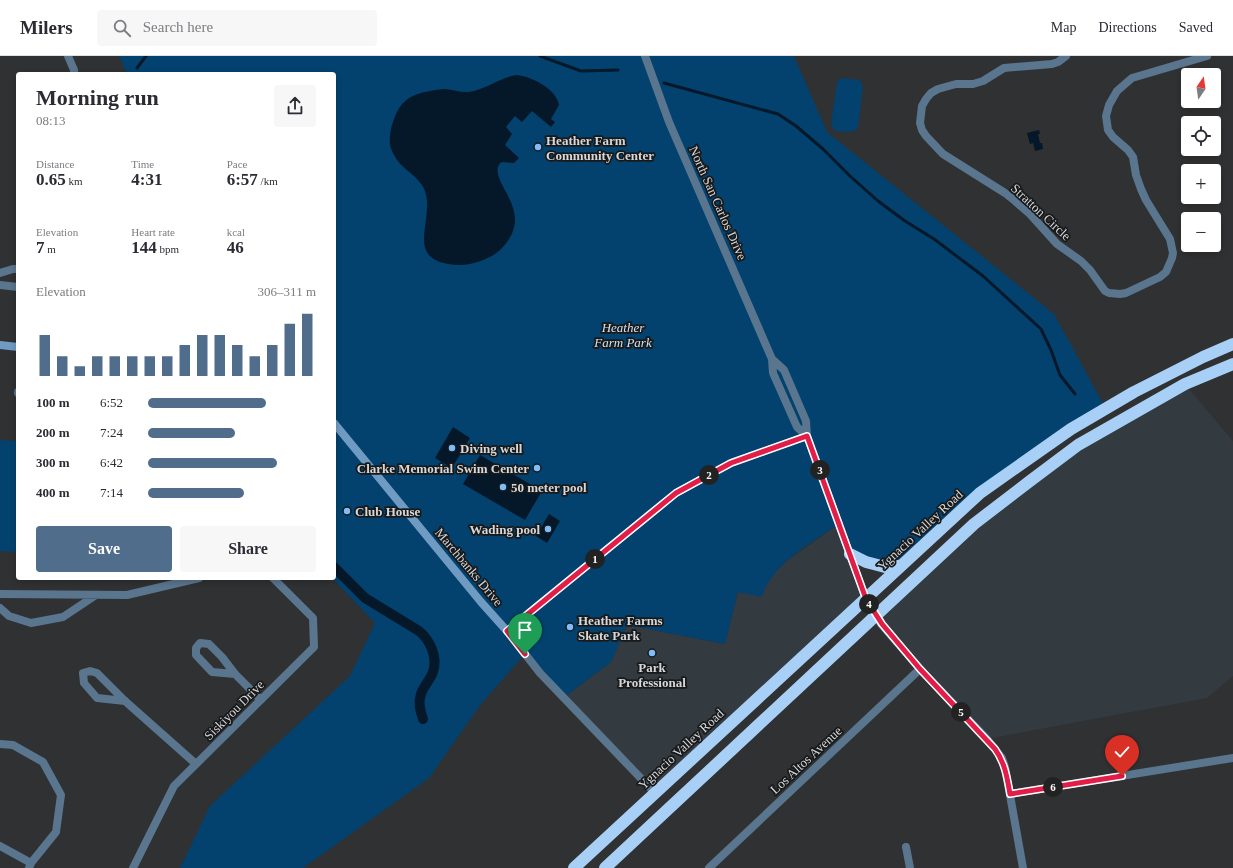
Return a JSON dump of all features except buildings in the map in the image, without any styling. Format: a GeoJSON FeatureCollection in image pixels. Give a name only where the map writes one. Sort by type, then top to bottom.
{"type":"FeatureCollection","features":[{"type":"Feature","properties":{"kind":"highway","name":"Ygnacio Valley Road"},"geometry":{"type":"LineString","coordinates":[[574,868],[980,493],[1068,432],[1134,392],[1203,357],[1233,344]]}},
{"type":"Feature","properties":{"kind":"highway"},"geometry":{"type":"LineString","coordinates":[[605,868],[974,524],[1078,445],[1185,384],[1233,364]]}},
{"type":"Feature","properties":{"kind":"highway"},"geometry":{"type":"LineString","coordinates":[[1030,481],[1026,474],[1027,468],[1061,444],[1068,432]]}},
{"type":"Feature","properties":{"kind":"highway"},"geometry":{"type":"LineString","coordinates":[[850,554],[866,562],[889,568],[903,564]]}},
{"type":"Feature","properties":{"kind":"street"},"geometry":{"type":"LineString","coordinates":[[68,56],[74,72]]}},
{"type":"Feature","properties":{"kind":"street","name":"North San Carlos Drive"},"geometry":{"type":"LineString","coordinates":[[645,56],[669,122],[772,359],[784,370],[806,421],[807,436],[866,599],[876,614]]}},
{"type":"Feature","properties":{"kind":"street","name":"Stratton Circle"},"geometry":{"type":"LineString","coordinates":[[1066,56],[1058,62],[1052,64],[1004,68],[983,81],[973,84],[956,84],[938,89],[931,93],[922,106],[920,123],[926,136],[943,154],[1005,193],[1015,201],[1030,214],[1056,244],[1081,261],[1090,270],[1105,291],[1114,294],[1126,293],[1160,277],[1166,272],[1173,253],[1170,239],[1140,189],[1133,157],[1108,130],[1106,116],[1109,105],[1117,91],[1132,78],[1207,56]]}},
{"type":"Feature","properties":{"kind":"street"},"geometry":{"type":"LineString","coordinates":[[0,273],[13,269],[16,270]]}},
{"type":"Feature","properties":{"kind":"street"},"geometry":{"type":"LineString","coordinates":[[0,285],[16,287]]}},
{"type":"Feature","properties":{"kind":"street"},"geometry":{"type":"LineString","coordinates":[[0,345],[16,347]]}},
{"type":"Feature","properties":{"kind":"street","name":"Marchbanks Drive"},"geometry":{"type":"LineString","coordinates":[[336,425],[481,602],[507,631],[540,673],[655,793]]}},
{"type":"Feature","properties":{"kind":"street"},"geometry":{"type":"LineString","coordinates":[[507,631],[676,493],[731,463],[807,436]]}},
{"type":"Feature","properties":{"kind":"street"},"geometry":{"type":"LineString","coordinates":[[0,594],[127,595],[191,580]]}},
{"type":"Feature","properties":{"kind":"street","name":"Siskiyou Drive"},"geometry":{"type":"LineString","coordinates":[[133,868],[174,786],[314,647],[313,618],[275,580]]}},
{"type":"Feature","properties":{"kind":"street"},"geometry":{"type":"LineString","coordinates":[[0,608],[9,616],[31,623],[63,617],[96,595]]}},
{"type":"Feature","properties":{"kind":"street"},"geometry":{"type":"LineString","coordinates":[[876,614],[882,624],[920,669],[1002,758],[1006,767],[1024,868]]}},
{"type":"Feature","properties":{"kind":"street"},"geometry":{"type":"LineString","coordinates":[[235,674],[212,672],[196,656],[196,648],[200,643],[209,644],[222,657],[235,674],[261,700]]}},
{"type":"Feature","properties":{"kind":"street","name":"Los Altos Avenue"},"geometry":{"type":"LineString","coordinates":[[709,868],[920,669]]}},
{"type":"Feature","properties":{"kind":"street"},"geometry":{"type":"LineString","coordinates":[[125,701],[98,698],[84,683],[83,673],[90,671],[97,673],[125,701],[196,764]]}},
{"type":"Feature","properties":{"kind":"street"},"geometry":{"type":"LineString","coordinates":[[0,744],[12,745],[43,762],[61,795],[56,832],[30,865],[0,846]]}},
{"type":"Feature","properties":{"kind":"street"},"geometry":{"type":"LineString","coordinates":[[1010,794],[1233,758]]}},
{"type":"Feature","properties":{"kind":"street"},"geometry":{"type":"LineString","coordinates":[[906,847],[910,868]]}},
{"type":"Feature","properties":{"kind":"shaded area"},"geometry":{"type":"Polygon","coordinates":[[[516,75],[529,78],[542,84],[554,94],[559,105],[551,119],[555,122],[551,127],[532,111],[522,122],[515,116],[506,127],[512,134],[505,145],[519,158],[514,163],[500,163],[498,171],[499,179],[513,209],[515,221],[512,234],[498,252],[482,260],[471,264],[460,265],[441,262],[430,256],[425,247],[424,236],[427,210],[426,197],[422,185],[398,162],[391,148],[390,133],[396,115],[406,100],[416,95],[443,89],[470,92],[516,75]]]}},
{"type":"Feature","properties":{"kind":"shaded area"},"geometry":{"type":"Polygon","coordinates":[[[1039,130],[1040,134],[1038,134],[1043,149],[1035,151],[1033,143],[1030,144],[1027,133],[1039,130]]]}},
{"type":"Feature","properties":{"kind":"shaded area"},"geometry":{"type":"Polygon","coordinates":[[[1185,384],[1233,441],[1233,676],[1207,698],[987,739],[876,614],[1030,481],[1185,384]]]}},
{"type":"Feature","properties":{"kind":"shaded area","name":"Diving well"},"geometry":{"type":"Polygon","coordinates":[[[453,427],[470,438],[452,468],[435,458],[453,427]]]}},
{"type":"Feature","properties":{"kind":"shaded area","name":"50 meter pool"},"geometry":{"type":"Polygon","coordinates":[[[480,455],[542,491],[525,520],[463,484],[480,455]]]}},
{"type":"Feature","properties":{"kind":"shaded area","name":"Wading pool"},"geometry":{"type":"Polygon","coordinates":[[[549,514],[560,521],[547,543],[536,536],[549,514]]]}},
{"type":"Feature","properties":{"kind":"shaded area"},"geometry":{"type":"Polygon","coordinates":[[[839,524],[866,599],[655,793],[563,698],[611,662],[627,625],[725,644],[738,592],[760,593],[772,575],[784,563],[839,524]]]}},
{"type":"Feature","properties":{"kind":"green space","name":"Heather Farm Park"},"geometry":{"type":"Polygon","coordinates":[[[119,56],[794,56],[827,132],[1054,314],[1106,409],[1030,459],[903,564],[889,568],[850,554],[839,524],[794,555],[783,565],[767,585],[762,597],[738,592],[725,644],[627,625],[611,662],[563,698],[525,654],[481,704],[429,778],[303,868],[180,868],[210,806],[350,676],[375,623],[334,580],[336,580],[336,72],[126,72],[119,56]]]}},
{"type":"Feature","properties":{"kind":"green space"},"geometry":{"type":"Polygon","coordinates":[[[842,78],[859,80],[863,86],[858,128],[852,132],[835,131],[831,125],[837,82],[842,78]]]}},
{"type":"Feature","properties":{"kind":"green space"},"geometry":{"type":"Polygon","coordinates":[[[0,440],[16,441],[16,552],[0,551],[0,440]]]}},
{"type":"Feature","properties":{"kind":"waterway"},"geometry":{"type":"LineString","coordinates":[[137,68],[146,56]]}},
{"type":"Feature","properties":{"kind":"waterway"},"geometry":{"type":"LineString","coordinates":[[540,56],[581,71],[618,70]]}},
{"type":"Feature","properties":{"kind":"waterway"},"geometry":{"type":"LineString","coordinates":[[664,83],[778,114],[796,126],[823,149],[878,201],[905,221],[934,239],[983,276],[1041,329],[1051,350],[1060,375],[1075,394]]}},
{"type":"Feature","properties":{"kind":"waterway"},"geometry":{"type":"LineString","coordinates":[[336,569],[365,598],[419,631],[430,644],[434,655],[434,666],[432,675],[420,697],[420,706],[423,719]]}},
{"type":"Feature","properties":{"kind":"place","name":"Heather Farm Community Center"},"geometry":{"type":"Point","coordinates":[538,147]}},
{"type":"Feature","properties":{"kind":"place","name":"Diving well"},"geometry":{"type":"Point","coordinates":[452,448]}},
{"type":"Feature","properties":{"kind":"place","name":"Clarke Memorial Swim Center"},"geometry":{"type":"Point","coordinates":[537,468]}},
{"type":"Feature","properties":{"kind":"place","name":"50 meter pool"},"geometry":{"type":"Point","coordinates":[503,487]}},
{"type":"Feature","properties":{"kind":"place","name":"Club House"},"geometry":{"type":"Point","coordinates":[347,511]}},
{"type":"Feature","properties":{"kind":"place","name":"Wading pool"},"geometry":{"type":"Point","coordinates":[548,529]}},
{"type":"Feature","properties":{"kind":"place","name":"Heather Farms Skate Park"},"geometry":{"type":"Point","coordinates":[570,627]}},
{"type":"Feature","properties":{"kind":"place","name":"Park Professional"},"geometry":{"type":"Point","coordinates":[652,653]}},
{"type":"Feature","properties":{"kind":"route"},"geometry":{"type":"LineString","coordinates":[[525,654],[507,631],[676,493],[731,463],[807,436],[828,490],[866,599],[882,624],[920,669],[987,739],[1002,758],[1006,767],[1010,794],[1122,776]]}}]}
